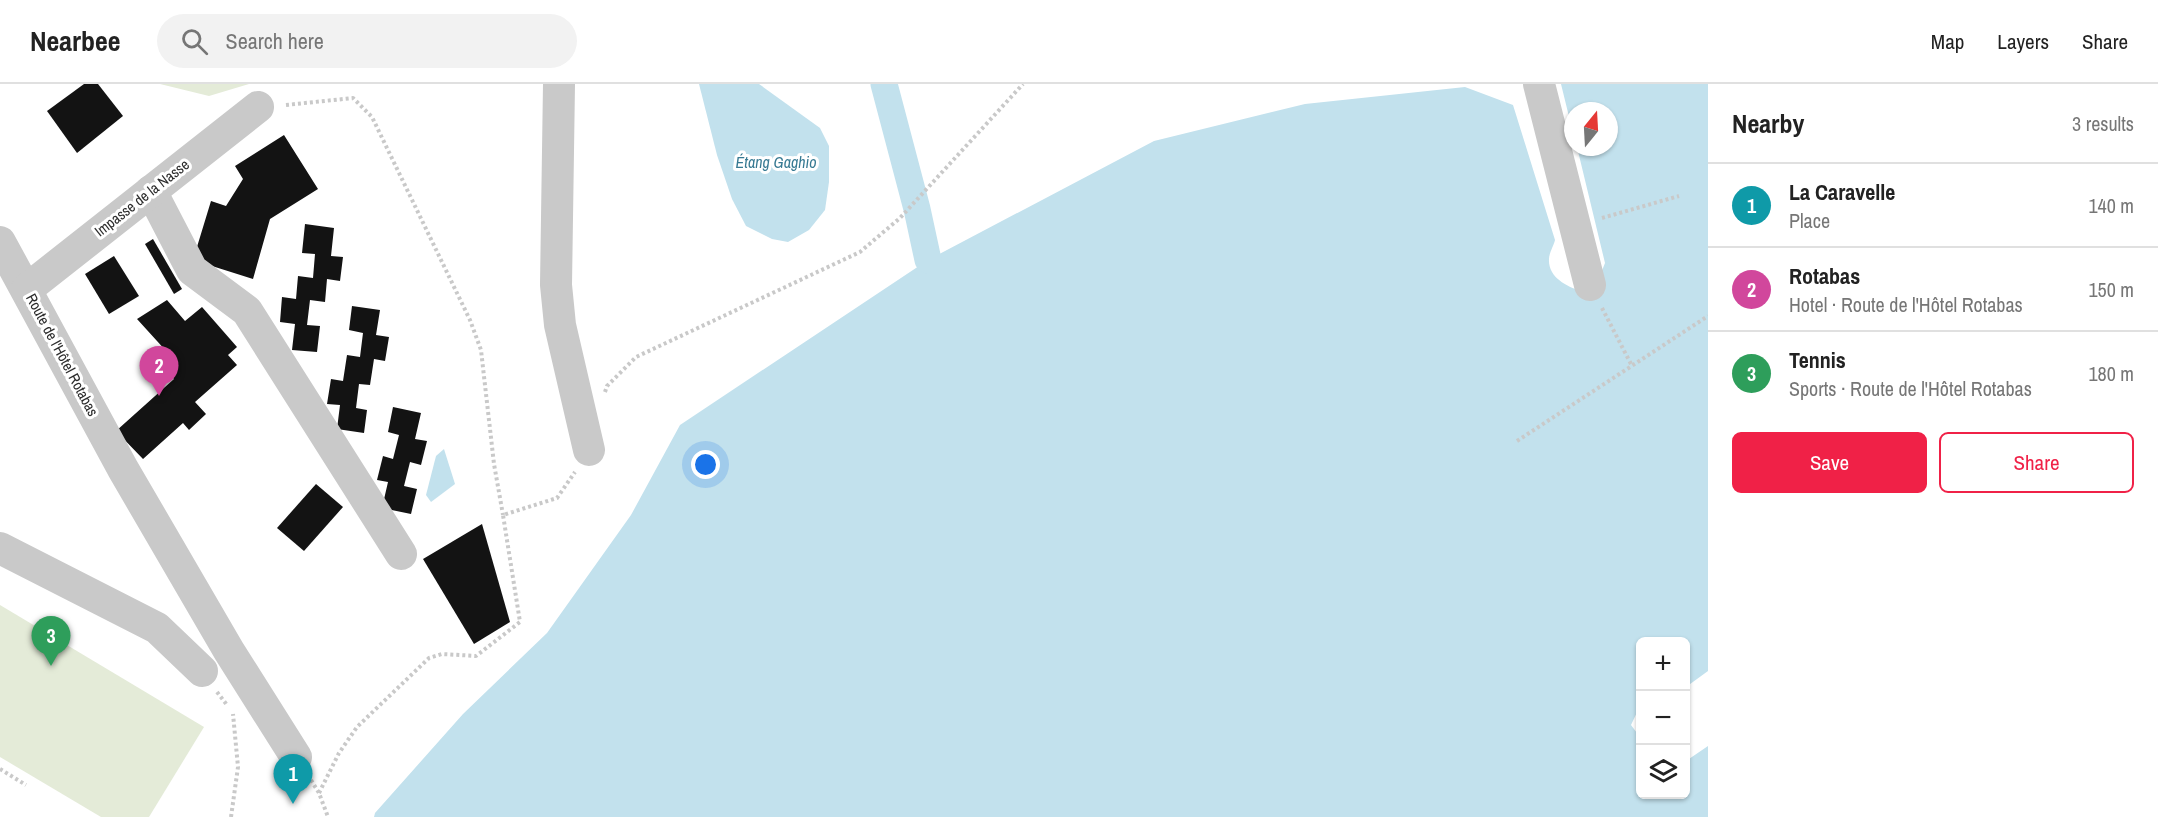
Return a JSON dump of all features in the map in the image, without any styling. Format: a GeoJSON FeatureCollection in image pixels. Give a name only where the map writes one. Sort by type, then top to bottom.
{"type":"FeatureCollection","features":[{"type":"Feature","properties":{"kind":"street"},"geometry":{"type":"LineString","coordinates":[[559,84],[556,285],[560,325],[589,450]]}},
{"type":"Feature","properties":{"kind":"street"},"geometry":{"type":"LineString","coordinates":[[1539,84],[1590,285]]}},
{"type":"Feature","properties":{"kind":"street","name":"Impasse de la Nasse"},"geometry":{"type":"LineString","coordinates":[[27,289],[258,107]]}},
{"type":"Feature","properties":{"kind":"street"},"geometry":{"type":"LineString","coordinates":[[151,191],[192,270],[247,311],[401,554]]}},
{"type":"Feature","properties":{"kind":"street","name":"Route de l'Hôtel Rotabas"},"geometry":{"type":"LineString","coordinates":[[0,242],[123,469],[229,651],[296,757]]}},
{"type":"Feature","properties":{"kind":"street"},"geometry":{"type":"LineString","coordinates":[[0,548],[157,628],[202,671]]}},
{"type":"Feature","properties":{"kind":"path"},"geometry":{"type":"LineString","coordinates":[[604,397],[607,386],[636,357],[860,252],[900,218],[1023,84]]}},
{"type":"Feature","properties":{"kind":"path"},"geometry":{"type":"LineString","coordinates":[[258,107],[353,98],[372,117],[470,320],[481,350],[494,464],[520,622],[476,656],[442,654],[429,658],[357,727],[339,753],[320,793],[328,817]]}},
{"type":"Feature","properties":{"kind":"path"},"geometry":{"type":"LineString","coordinates":[[1595,220],[1679,196]]}},
{"type":"Feature","properties":{"kind":"path"},"geometry":{"type":"LineString","coordinates":[[1590,285],[1632,366]]}},
{"type":"Feature","properties":{"kind":"path"},"geometry":{"type":"LineString","coordinates":[[1517,441],[1708,316]]}},
{"type":"Feature","properties":{"kind":"path"},"geometry":{"type":"LineString","coordinates":[[503,515],[557,498],[589,450]]}},
{"type":"Feature","properties":{"kind":"path"},"geometry":{"type":"LineString","coordinates":[[202,671],[234,714],[238,767],[231,817]]}},
{"type":"Feature","properties":{"kind":"path"},"geometry":{"type":"LineString","coordinates":[[0,769],[26,784]]}},
{"type":"Feature","properties":{"kind":"green space"},"geometry":{"type":"Polygon","coordinates":[[[160,84],[249,84],[209,96],[160,84]]]}},
{"type":"Feature","properties":{"kind":"green space"},"geometry":{"type":"Polygon","coordinates":[[[0,605],[204,727],[149,817],[101,817],[0,757],[0,605]]]}},
{"type":"Feature","properties":{"kind":"water","name":"Étang Gaghio"},"geometry":{"type":"Polygon","coordinates":[[[699,84],[759,84],[820,128],[829,146],[829,182],[825,210],[809,230],[788,242],[772,239],[746,226],[732,199],[717,155],[699,84]]]}},
{"type":"Feature","properties":{"kind":"water"},"geometry":{"type":"Polygon","coordinates":[[[1561,84],[1708,84],[1708,671],[1690,684],[1690,637],[1636,637],[1636,714],[1631,725],[1636,732],[1636,799],[1690,799],[1690,758],[1708,746],[1708,817],[374,817],[375,813],[463,714],[547,633],[631,515],[680,425],[928,260],[1154,141],[1305,104],[1465,87],[1513,105],[1555,240],[1549,257],[1551,271],[1559,280],[1581,291],[1599,278],[1605,263],[1579,156],[1618,156],[1618,102],[1565,102],[1561,84]]]}},
{"type":"Feature","properties":{"kind":"water"},"geometry":{"type":"Polygon","coordinates":[[[444,449],[455,484],[431,502],[426,495],[436,456],[444,449]]]}},
{"type":"Feature","properties":{"kind":"building"},"geometry":{"type":"Polygon","coordinates":[[[84,84],[98,84],[123,116],[77,153],[47,111],[84,84]]]}},
{"type":"Feature","properties":{"kind":"building"},"geometry":{"type":"Polygon","coordinates":[[[284,135],[318,189],[270,219],[253,279],[193,260],[211,201],[226,206],[243,179],[235,166],[284,135]]]}},
{"type":"Feature","properties":{"kind":"building"},"geometry":{"type":"Polygon","coordinates":[[[305,224],[334,228],[331,256],[343,257],[340,281],[327,279],[325,302],[310,300],[307,325],[320,326],[317,352],[292,350],[295,324],[280,322],[282,297],[296,299],[298,276],[313,278],[315,254],[302,253],[305,224]]]}},
{"type":"Feature","properties":{"kind":"building"},"geometry":{"type":"Polygon","coordinates":[[[153,239],[182,289],[174,294],[145,244],[153,239]]]}},
{"type":"Feature","properties":{"kind":"building"},"geometry":{"type":"Polygon","coordinates":[[[114,256],[139,296],[109,314],[85,274],[114,256]]]}},
{"type":"Feature","properties":{"kind":"building"},"geometry":{"type":"Polygon","coordinates":[[[167,300],[185,321],[202,307],[237,347],[228,355],[237,365],[195,402],[206,414],[189,430],[183,423],[143,459],[116,431],[174,379],[167,371],[177,363],[137,319],[167,300]]]}},
{"type":"Feature","properties":{"kind":"building"},"geometry":{"type":"Polygon","coordinates":[[[352,306],[380,310],[376,335],[389,337],[385,361],[374,359],[370,385],[359,384],[356,408],[367,410],[364,433],[337,429],[340,405],[327,404],[331,379],[343,381],[347,355],[360,357],[363,333],[349,330],[352,306]]]}},
{"type":"Feature","properties":{"kind":"building"},"geometry":{"type":"Polygon","coordinates":[[[393,407],[421,413],[415,439],[427,441],[421,465],[410,462],[404,486],[417,489],[411,514],[382,508],[388,482],[377,480],[383,456],[393,459],[399,435],[388,432],[393,407]]]}},
{"type":"Feature","properties":{"kind":"building"},"geometry":{"type":"Polygon","coordinates":[[[316,484],[343,507],[304,551],[277,528],[316,484]]]}},
{"type":"Feature","properties":{"kind":"building"},"geometry":{"type":"Polygon","coordinates":[[[482,524],[510,622],[474,644],[423,559],[482,524]]]}},
{"type":"Feature","properties":{"kind":"waterway"},"geometry":{"type":"LineString","coordinates":[[884,84],[928,260]]}},
{"type":"Feature","properties":{"kind":"place","name":"Rotabas"},"geometry":{"type":"Point","coordinates":[159,396]}},
{"type":"Feature","properties":{"kind":"place","name":"Tennis"},"geometry":{"type":"Point","coordinates":[51,666]}},
{"type":"Feature","properties":{"kind":"place","name":"La Caravelle"},"geometry":{"type":"Point","coordinates":[293,804]}}]}
